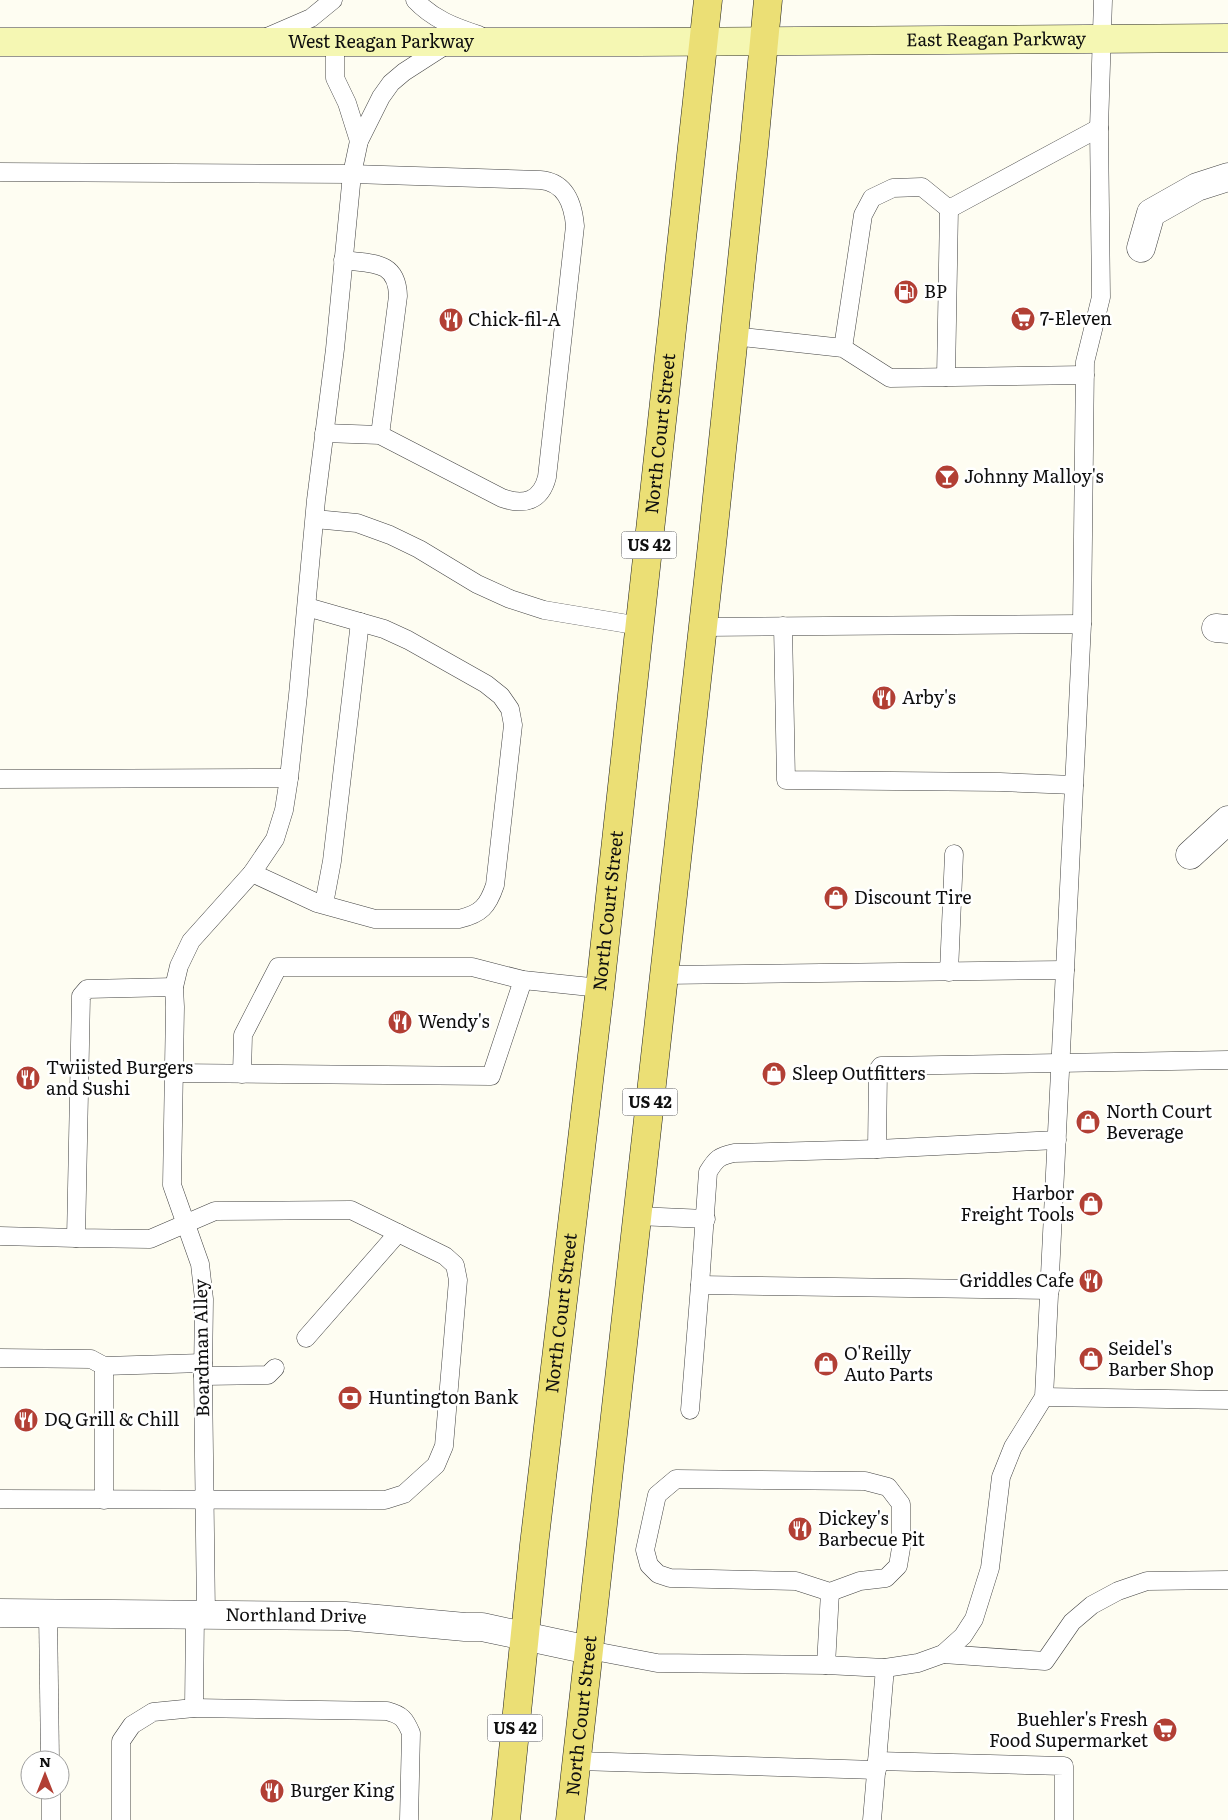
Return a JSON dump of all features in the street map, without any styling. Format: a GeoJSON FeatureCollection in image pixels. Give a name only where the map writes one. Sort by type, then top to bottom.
{"type":"FeatureCollection","features":[{"type":"Feature","properties":{"kind":"main road","name":"North Court Street"},"geometry":{"type":"LineString","coordinates":[[506,1820],[534,1545],[600,988],[708,0]]}},
{"type":"Feature","properties":{"kind":"main road","name":"North Court Street"},"geometry":{"type":"LineString","coordinates":[[570,1820],[703,627],[768,0]]}},
{"type":"Feature","properties":{"kind":"street","name":"East Reagan Parkway"},"geometry":{"type":"LineString","coordinates":[[764,42],[1228,38]]}},
{"type":"Feature","properties":{"kind":"street","name":"West Reagan Parkway"},"geometry":{"type":"LineString","coordinates":[[0,42],[764,42]]}},
{"type":"Feature","properties":{"kind":"street"},"geometry":{"type":"LineString","coordinates":[[1141,248],[1151,213],[1196,187],[1228,177]]}},
{"type":"Feature","properties":{"kind":"street"},"geometry":{"type":"LineString","coordinates":[[1190,855],[1228,820]]}},
{"type":"Feature","properties":{"kind":"street","name":"Northland Drive"},"geometry":{"type":"LineString","coordinates":[[0,1613],[344,1616],[482,1627],[589,1650]]}},
{"type":"Feature","properties":{"kind":"lane"},"geometry":{"type":"LineString","coordinates":[[254,43],[312,18],[333,0]]}},
{"type":"Feature","properties":{"kind":"lane"},"geometry":{"type":"LineString","coordinates":[[415,0],[439,20],[452,27],[501,42]]}},
{"type":"Feature","properties":{"kind":"lane"},"geometry":{"type":"LineString","coordinates":[[589,1650],[657,1663],[826,1665],[885,1668],[918,1663],[943,1654],[964,1636],[974,1619],[990,1568],[1001,1477],[1013,1447],[1044,1397],[1082,624],[1085,362],[1101,297],[1099,128],[1103,0]]}},
{"type":"Feature","properties":{"kind":"lane"},"geometry":{"type":"LineString","coordinates":[[335,42],[335,78],[347,103],[359,141]]}},
{"type":"Feature","properties":{"kind":"lane"},"geometry":{"type":"LineString","coordinates":[[359,141],[381,97],[391,83],[404,72],[450,43]]}},
{"type":"Feature","properties":{"kind":"lane"},"geometry":{"type":"LineString","coordinates":[[949,209],[1099,128]]}},
{"type":"Feature","properties":{"kind":"lane","name":"Boardman Alley"},"geometry":{"type":"LineString","coordinates":[[194,1708],[201,1614],[204,1499],[204,1299],[200,1264],[172,1185],[174,987],[179,966],[191,941],[252,874],[275,839],[284,810],[289,778],[324,433],[335,349],[352,174],[359,141]]}},
{"type":"Feature","properties":{"kind":"lane"},"geometry":{"type":"LineString","coordinates":[[0,172],[352,174],[549,180],[557,184],[566,193],[574,215],[575,226],[547,477],[540,493],[532,499],[523,502],[513,502],[380,435],[324,433]]}},
{"type":"Feature","properties":{"kind":"lane"},"geometry":{"type":"LineString","coordinates":[[843,348],[862,215],[872,198],[892,188],[922,187],[949,209]]}},
{"type":"Feature","properties":{"kind":"lane"},"geometry":{"type":"LineString","coordinates":[[946,377],[949,209]]}},
{"type":"Feature","properties":{"kind":"lane"},"geometry":{"type":"LineString","coordinates":[[343,260],[382,265],[392,272],[398,284],[380,435]]}},
{"type":"Feature","properties":{"kind":"lane"},"geometry":{"type":"LineString","coordinates":[[733,336],[843,348],[890,378],[1085,375]]}},
{"type":"Feature","properties":{"kind":"lane"},"geometry":{"type":"LineString","coordinates":[[315,520],[357,523],[390,535],[418,549],[477,584],[519,602],[544,610],[640,626]]}},
{"type":"Feature","properties":{"kind":"lane"},"geometry":{"type":"LineString","coordinates":[[252,874],[324,904],[375,919],[459,919],[471,916],[484,909],[491,898],[495,885],[513,725],[510,709],[501,696],[486,684],[408,640],[384,629],[306,607]]}},
{"type":"Feature","properties":{"kind":"lane"},"geometry":{"type":"LineString","coordinates":[[324,904],[332,861],[360,622]]}},
{"type":"Feature","properties":{"kind":"lane"},"geometry":{"type":"LineString","coordinates":[[703,627],[1082,624]]}},
{"type":"Feature","properties":{"kind":"lane"},"geometry":{"type":"LineString","coordinates":[[783,626],[786,780],[1000,782],[1074,785]]}},
{"type":"Feature","properties":{"kind":"lane"},"geometry":{"type":"LineString","coordinates":[[0,779],[289,778]]}},
{"type":"Feature","properties":{"kind":"lane"},"geometry":{"type":"LineString","coordinates":[[950,972],[954,854]]}},
{"type":"Feature","properties":{"kind":"lane"},"geometry":{"type":"LineString","coordinates":[[242,1074],[243,1035],[278,967],[472,967],[523,980],[568,983],[600,988]]}},
{"type":"Feature","properties":{"kind":"lane"},"geometry":{"type":"LineString","coordinates":[[664,975],[1065,970]]}},
{"type":"Feature","properties":{"kind":"lane"},"geometry":{"type":"LineString","coordinates":[[173,1073],[491,1076],[523,980]]}},
{"type":"Feature","properties":{"kind":"lane"},"geometry":{"type":"LineString","coordinates":[[76,1238],[81,996],[87,989],[174,987]]}},
{"type":"Feature","properties":{"kind":"lane"},"geometry":{"type":"LineString","coordinates":[[877,1149],[878,1070],[881,1066],[1228,1060]]}},
{"type":"Feature","properties":{"kind":"lane"},"geometry":{"type":"LineString","coordinates":[[690,1410],[706,1219],[708,1172],[717,1159],[734,1153],[877,1149],[1057,1140]]}},
{"type":"Feature","properties":{"kind":"lane"},"geometry":{"type":"LineString","coordinates":[[0,1236],[150,1239],[216,1211],[351,1210],[446,1256],[455,1265],[458,1280],[444,1446],[436,1466],[404,1494],[386,1500],[0,1499]]}},
{"type":"Feature","properties":{"kind":"lane"},"geometry":{"type":"LineString","coordinates":[[637,1216],[706,1219]]}},
{"type":"Feature","properties":{"kind":"lane"},"geometry":{"type":"LineString","coordinates":[[306,1338],[398,1234]]}},
{"type":"Feature","properties":{"kind":"lane"},"geometry":{"type":"LineString","coordinates":[[700,1285],[1050,1290]]}},
{"type":"Feature","properties":{"kind":"lane"},"geometry":{"type":"LineString","coordinates":[[0,1358],[91,1359],[104,1366],[203,1369],[268,1375],[276,1368]]}},
{"type":"Feature","properties":{"kind":"lane"},"geometry":{"type":"LineString","coordinates":[[104,1366],[104,1500]]}},
{"type":"Feature","properties":{"kind":"lane"},"geometry":{"type":"LineString","coordinates":[[1044,1397],[1228,1400]]}},
{"type":"Feature","properties":{"kind":"lane"},"geometry":{"type":"LineString","coordinates":[[676,1479],[865,1481],[888,1487],[901,1504],[901,1548],[898,1566],[886,1578],[860,1581],[830,1592],[796,1582],[670,1578],[658,1574],[649,1565],[646,1550],[657,1495],[676,1479]]}},
{"type":"Feature","properties":{"kind":"lane"},"geometry":{"type":"LineString","coordinates":[[943,1654],[1045,1661],[1072,1622],[1092,1605],[1118,1591],[1147,1582],[1228,1580]]}},
{"type":"Feature","properties":{"kind":"lane"},"geometry":{"type":"LineString","coordinates":[[826,1665],[830,1592]]}},
{"type":"Feature","properties":{"kind":"lane"},"geometry":{"type":"LineString","coordinates":[[48,1613],[50,1750]]}},
{"type":"Feature","properties":{"kind":"lane"},"geometry":{"type":"LineString","coordinates":[[872,1820],[885,1668]]}},
{"type":"Feature","properties":{"kind":"lane"},"geometry":{"type":"LineString","coordinates":[[121,1820],[121,1741],[126,1733],[132,1724],[153,1712],[194,1708],[387,1710],[398,1714],[406,1721],[410,1733],[409,1820]]}},
{"type":"Feature","properties":{"kind":"lane"},"geometry":{"type":"LineString","coordinates":[[577,1761],[877,1766],[1064,1766],[1064,1820]]}},
{"type":"Feature","properties":{"kind":"lane"},"geometry":{"type":"LineString","coordinates":[[51,1800],[52,1820]]}},
{"type":"Feature","properties":{"kind":"place","name":"BP"},"geometry":{"type":"Point","coordinates":[906,292]}},
{"type":"Feature","properties":{"kind":"place","name":"7-Eleven"},"geometry":{"type":"Point","coordinates":[1023,319]}},
{"type":"Feature","properties":{"kind":"place","name":"Chick-fil-A"},"geometry":{"type":"Point","coordinates":[451,320]}},
{"type":"Feature","properties":{"kind":"place","name":"Johnny Malloy's"},"geometry":{"type":"Point","coordinates":[947,477]}},
{"type":"Feature","properties":{"kind":"place","name":"Arby's"},"geometry":{"type":"Point","coordinates":[884,698]}},
{"type":"Feature","properties":{"kind":"place","name":"Discount Tire"},"geometry":{"type":"Point","coordinates":[836,898]}},
{"type":"Feature","properties":{"kind":"place","name":"Wendy's"},"geometry":{"type":"Point","coordinates":[400,1022]}},
{"type":"Feature","properties":{"kind":"place","name":"Sleep Outfitters"},"geometry":{"type":"Point","coordinates":[774,1074]}},
{"type":"Feature","properties":{"kind":"place","name":"Twiisted Burgers and Sushi"},"geometry":{"type":"Point","coordinates":[28,1078]}},
{"type":"Feature","properties":{"kind":"place","name":"North Court Beverage"},"geometry":{"type":"Point","coordinates":[1088,1122]}},
{"type":"Feature","properties":{"kind":"place","name":"Harbor Freight Tools"},"geometry":{"type":"Point","coordinates":[1091,1204]}},
{"type":"Feature","properties":{"kind":"place","name":"Griddles Cafe"},"geometry":{"type":"Point","coordinates":[1091,1281]}},
{"type":"Feature","properties":{"kind":"place","name":"Seidel's Barber Shop"},"geometry":{"type":"Point","coordinates":[1091,1359]}},
{"type":"Feature","properties":{"kind":"place","name":"O'Reilly Auto Parts"},"geometry":{"type":"Point","coordinates":[826,1364]}},
{"type":"Feature","properties":{"kind":"place","name":"Huntington Bank"},"geometry":{"type":"Point","coordinates":[350,1398]}},
{"type":"Feature","properties":{"kind":"place","name":"DQ Grill & Chill"},"geometry":{"type":"Point","coordinates":[26,1420]}},
{"type":"Feature","properties":{"kind":"place","name":"Dickey's Barbecue Pit"},"geometry":{"type":"Point","coordinates":[800,1529]}},
{"type":"Feature","properties":{"kind":"place","name":"Buehler's Fresh Food Supermarket"},"geometry":{"type":"Point","coordinates":[1165,1730]}},
{"type":"Feature","properties":{"kind":"place","name":"Burger King"},"geometry":{"type":"Point","coordinates":[272,1791]}}]}
